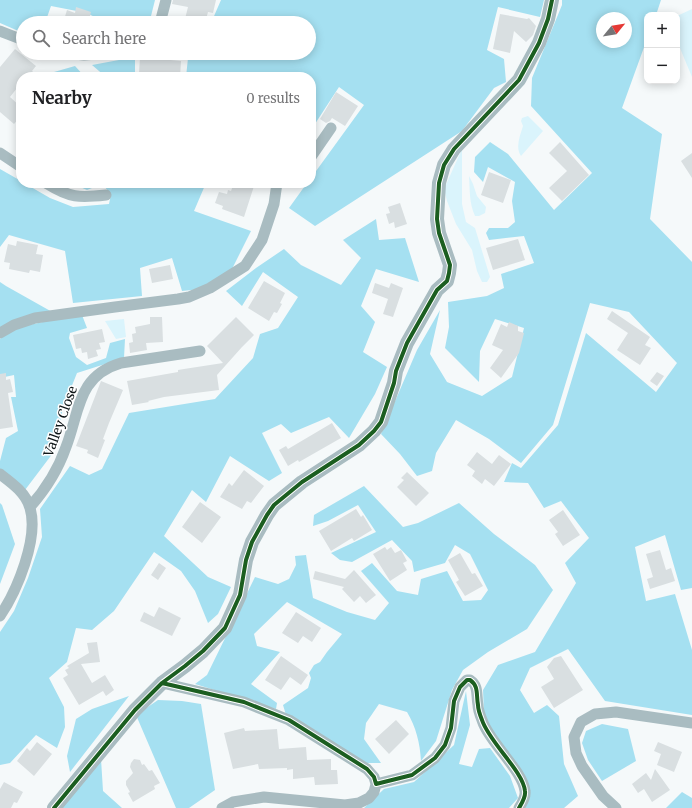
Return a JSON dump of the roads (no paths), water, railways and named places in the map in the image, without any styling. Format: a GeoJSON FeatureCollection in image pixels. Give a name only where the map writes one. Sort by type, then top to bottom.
{"type":"FeatureCollection","features":[{"type":"Feature","properties":{"kind":"street"},"geometry":{"type":"LineString","coordinates":[[162,16],[166,0]]}},
{"type":"Feature","properties":{"kind":"street"},"geometry":{"type":"LineString","coordinates":[[54,808],[135,710],[162,683],[203,651],[225,628],[240,595],[246,560],[252,542],[274,505],[302,482],[359,445],[381,422],[394,383],[396,371],[408,343],[437,290],[447,281],[449,273],[450,265],[439,233],[437,219],[439,184],[444,165],[454,149],[519,80],[539,43],[548,19],[552,0]]}},
{"type":"Feature","properties":{"kind":"street"},"geometry":{"type":"LineString","coordinates":[[0,31],[16,37]]}},
{"type":"Feature","properties":{"kind":"street"},"geometry":{"type":"LineString","coordinates":[[316,150],[331,128]]}},
{"type":"Feature","properties":{"kind":"street"},"geometry":{"type":"LineString","coordinates":[[0,153],[16,164]]}},
{"type":"Feature","properties":{"kind":"street"},"geometry":{"type":"LineString","coordinates":[[55,188],[74,196],[86,197],[106,195]]}},
{"type":"Feature","properties":{"kind":"street"},"geometry":{"type":"LineString","coordinates":[[0,332],[14,325],[36,318],[115,306],[178,299],[189,297],[210,288],[245,266],[262,240],[274,204],[276,188]]}},
{"type":"Feature","properties":{"kind":"street","name":"Valley Close"},"geometry":{"type":"LineString","coordinates":[[30,507],[40,496],[56,470],[71,435],[84,392],[91,380],[100,371],[121,362],[200,352]]}},
{"type":"Feature","properties":{"kind":"street"},"geometry":{"type":"LineString","coordinates":[[0,474],[21,492],[30,507],[32,522],[28,555],[6,606],[0,616]]}},
{"type":"Feature","properties":{"kind":"street"},"geometry":{"type":"LineString","coordinates":[[376,784],[412,774],[435,758],[445,745],[451,728],[454,701],[460,687],[467,680],[470,680],[476,686],[477,704],[482,722],[494,742],[521,780],[525,792],[523,802],[519,808]]}},
{"type":"Feature","properties":{"kind":"street"},"geometry":{"type":"LineString","coordinates":[[162,683],[244,702],[289,720],[367,769],[374,777],[376,784],[372,795],[359,803],[345,805],[264,797],[234,802],[222,808]]}},
{"type":"Feature","properties":{"kind":"street"},"geometry":{"type":"LineString","coordinates":[[616,808],[603,796],[582,766],[576,753],[574,737],[581,722],[595,714],[616,712],[692,723]]}}]}
